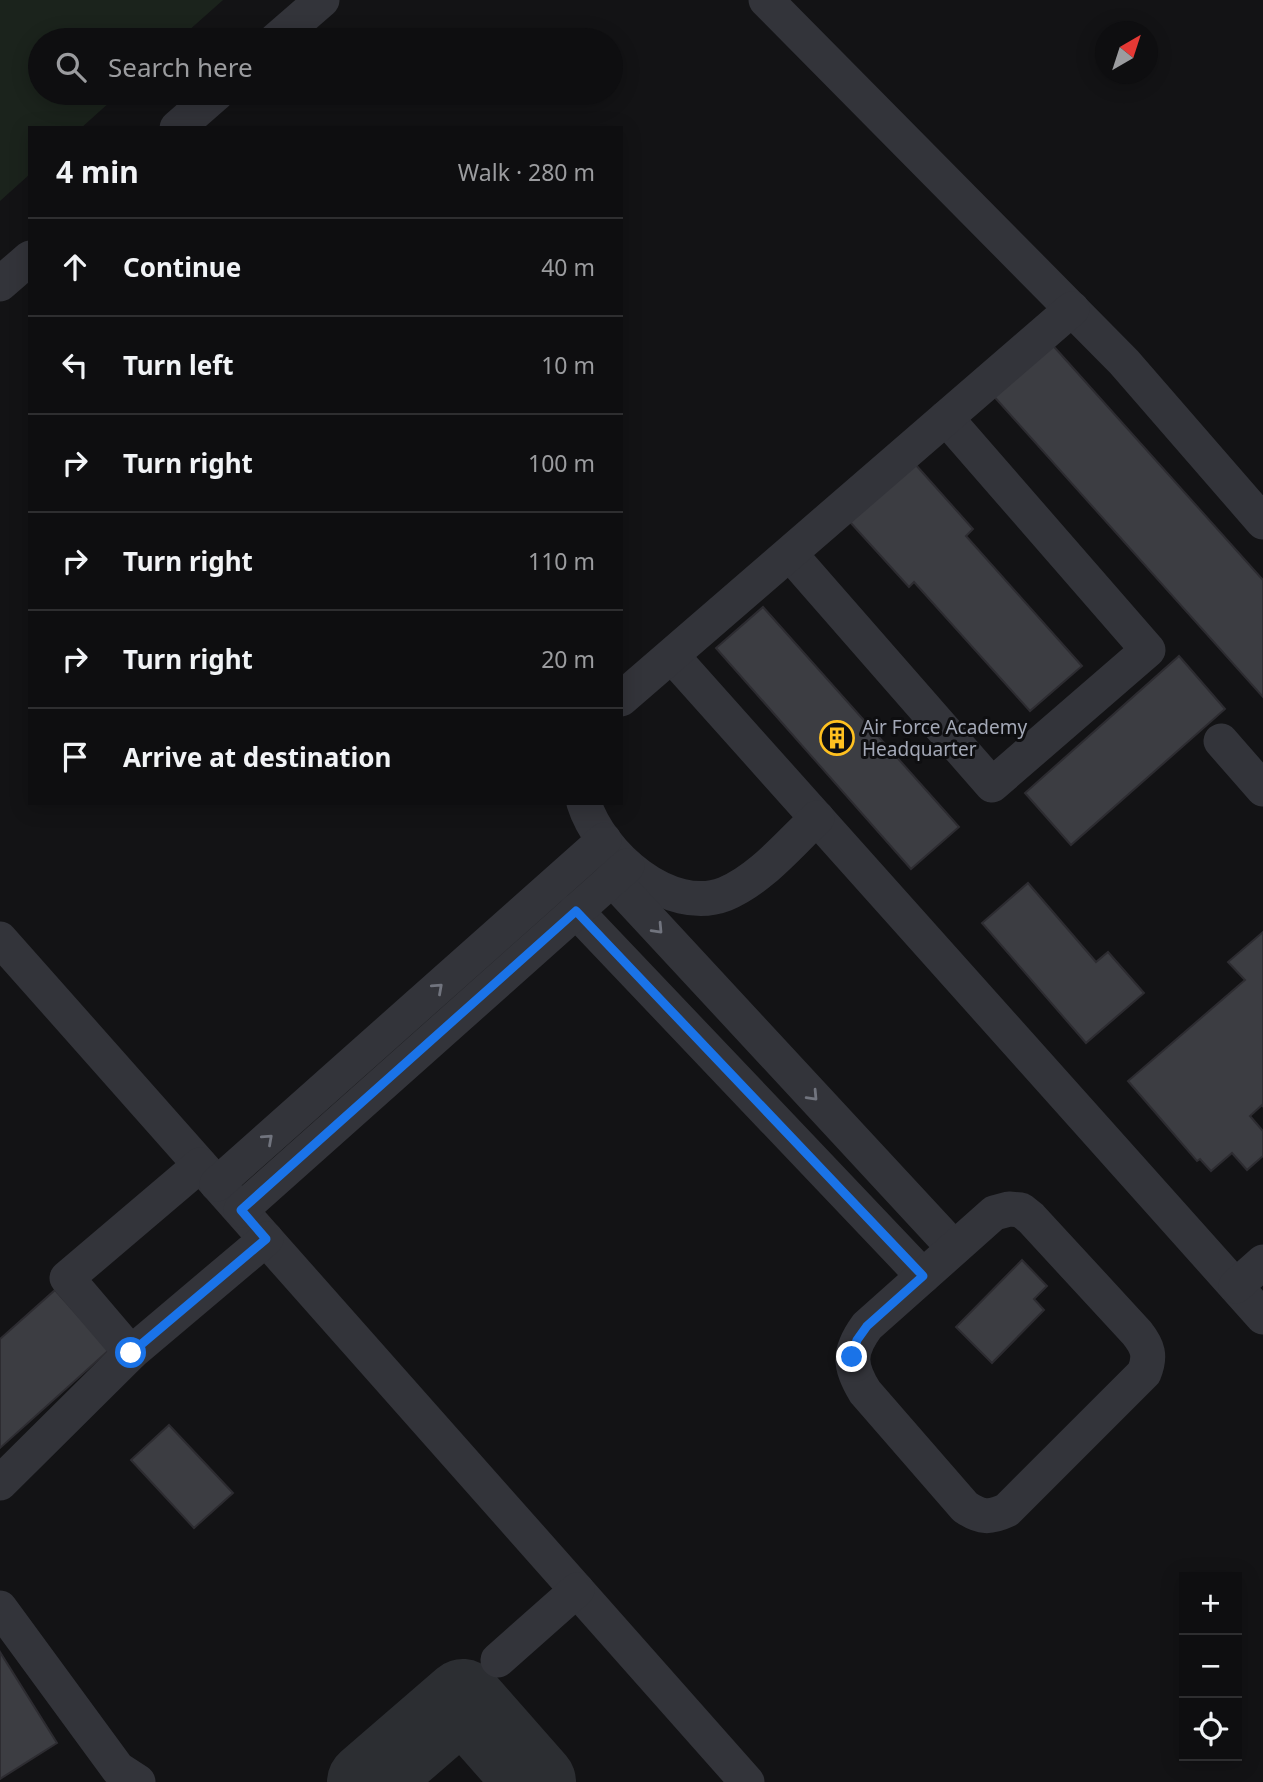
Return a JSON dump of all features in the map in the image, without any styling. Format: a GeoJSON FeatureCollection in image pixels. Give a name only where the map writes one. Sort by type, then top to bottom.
{"type":"FeatureCollection","features":[{"type":"Feature","properties":{"kind":"street"},"geometry":{"type":"LineString","coordinates":[[290,28],[322,0]]}},
{"type":"Feature","properties":{"kind":"street"},"geometry":{"type":"LineString","coordinates":[[766,0],[1124,362],[1263,522]]}},
{"type":"Feature","properties":{"kind":"street"},"geometry":{"type":"LineString","coordinates":[[179,126],[203,105]]}},
{"type":"Feature","properties":{"kind":"street"},"geometry":{"type":"LineString","coordinates":[[0,284],[28,260]]}},
{"type":"Feature","properties":{"kind":"street"},"geometry":{"type":"LineString","coordinates":[[623,697],[1072,309]]}},
{"type":"Feature","properties":{"kind":"street"},"geometry":{"type":"LineString","coordinates":[[790,554],[992,785],[1148,650],[946,418]]}},
{"type":"Feature","properties":{"kind":"street"},"geometry":{"type":"LineString","coordinates":[[672,656],[1263,1317]]}},
{"type":"Feature","properties":{"kind":"street"},"geometry":{"type":"LineString","coordinates":[[1221,741],[1263,789]]}},
{"type":"Feature","properties":{"kind":"street"},"geometry":{"type":"LineString","coordinates":[[585,805],[614,862],[954,1248]]}},
{"type":"Feature","properties":{"kind":"street"},"geometry":{"type":"LineString","coordinates":[[614,862],[650,884],[694,899],[724,894],[756,875],[817,818]]}},
{"type":"Feature","properties":{"kind":"street"},"geometry":{"type":"LineString","coordinates":[[241,1210],[576,911],[614,862]]}},
{"type":"Feature","properties":{"kind":"street"},"geometry":{"type":"LineString","coordinates":[[131,1353],[67,1278],[209,1174],[614,862]]}},
{"type":"Feature","properties":{"kind":"street"},"geometry":{"type":"LineString","coordinates":[[576,911],[923,1276]]}},
{"type":"Feature","properties":{"kind":"street"},"geometry":{"type":"LineString","coordinates":[[0,939],[747,1782]]}},
{"type":"Feature","properties":{"kind":"street"},"geometry":{"type":"LineString","coordinates":[[1009,1209],[1021,1210],[1137,1332],[1147,1347],[1149,1360],[1144,1373],[1007,1510],[992,1517],[978,1516],[965,1507],[864,1392],[854,1375],[852,1357],[857,1340],[867,1326],[954,1248],[994,1213],[1009,1209]]}},
{"type":"Feature","properties":{"kind":"street"},"geometry":{"type":"LineString","coordinates":[[0,1483],[131,1353],[266,1239]]}},
{"type":"Feature","properties":{"kind":"street"},"geometry":{"type":"LineString","coordinates":[[1236,1286],[1263,1262]]}},
{"type":"Feature","properties":{"kind":"street"},"geometry":{"type":"LineString","coordinates":[[498,1660],[577,1590]]}},
{"type":"Feature","properties":{"kind":"street"},"geometry":{"type":"LineString","coordinates":[[0,1608],[118,1769],[138,1782]]}},
{"type":"Feature","properties":{"kind":"shaded area"},"geometry":{"type":"Polygon","coordinates":[[[0,0],[223,0],[192,28],[28,28],[28,105],[107,105],[83,126],[28,126],[28,176],[0,201],[0,0]]]}},
{"type":"Feature","properties":{"kind":"building"},"geometry":{"type":"Polygon","coordinates":[[[1048,340],[1263,580],[1263,697],[990,392],[1048,340]]]}},
{"type":"Feature","properties":{"kind":"building"},"geometry":{"type":"Polygon","coordinates":[[[915,464],[973,529],[966,536],[1082,666],[1030,711],[914,582],[909,587],[850,522],[915,464]]]}},
{"type":"Feature","properties":{"kind":"building","name":"Air Force Academy Headquarter"},"geometry":{"type":"Polygon","coordinates":[[[763,607],[959,827],[911,869],[716,648],[763,607]]]}},
{"type":"Feature","properties":{"kind":"building"},"geometry":{"type":"Polygon","coordinates":[[[1179,656],[1225,709],[1071,845],[1025,793],[1179,656]]]}},
{"type":"Feature","properties":{"kind":"building"},"geometry":{"type":"Polygon","coordinates":[[[1028,883],[1096,962],[1108,952],[1144,993],[1086,1043],[982,923],[1028,883]]]}},
{"type":"Feature","properties":{"kind":"building"},"geometry":{"type":"Polygon","coordinates":[[[1263,932],[1263,1107],[1262,1105],[1250,1116],[1263,1131],[1263,1156],[1247,1170],[1232,1153],[1211,1171],[1200,1159],[1197,1161],[1128,1081],[1245,980],[1228,962],[1263,932]]]}},
{"type":"Feature","properties":{"kind":"building"},"geometry":{"type":"Polygon","coordinates":[[[1022,1260],[1047,1286],[1034,1299],[1044,1310],[992,1363],[956,1327],[1022,1260]]]}},
{"type":"Feature","properties":{"kind":"building"},"geometry":{"type":"Polygon","coordinates":[[[55,1290],[109,1350],[0,1448],[0,1339],[55,1290]]]}},
{"type":"Feature","properties":{"kind":"building"},"geometry":{"type":"Polygon","coordinates":[[[169,1425],[233,1493],[194,1528],[131,1460],[169,1425]]]}},
{"type":"Feature","properties":{"kind":"building"},"geometry":{"type":"Polygon","coordinates":[[[0,1652],[57,1743],[0,1779],[0,1652]]]}},
{"type":"Feature","properties":{"kind":"taxiway"},"geometry":{"type":"LineString","coordinates":[[367,1782],[463,1699],[536,1782]]}},
{"type":"Feature","properties":{"kind":"place","name":"Air Force Academy Headquarter"},"geometry":{"type":"Point","coordinates":[837,738]}},
{"type":"Feature","properties":{"kind":"route"},"geometry":{"type":"LineString","coordinates":[[131,1353],[266,1239],[241,1210],[576,911],[923,1276],[867,1326],[857,1340],[852,1357]]}}]}
